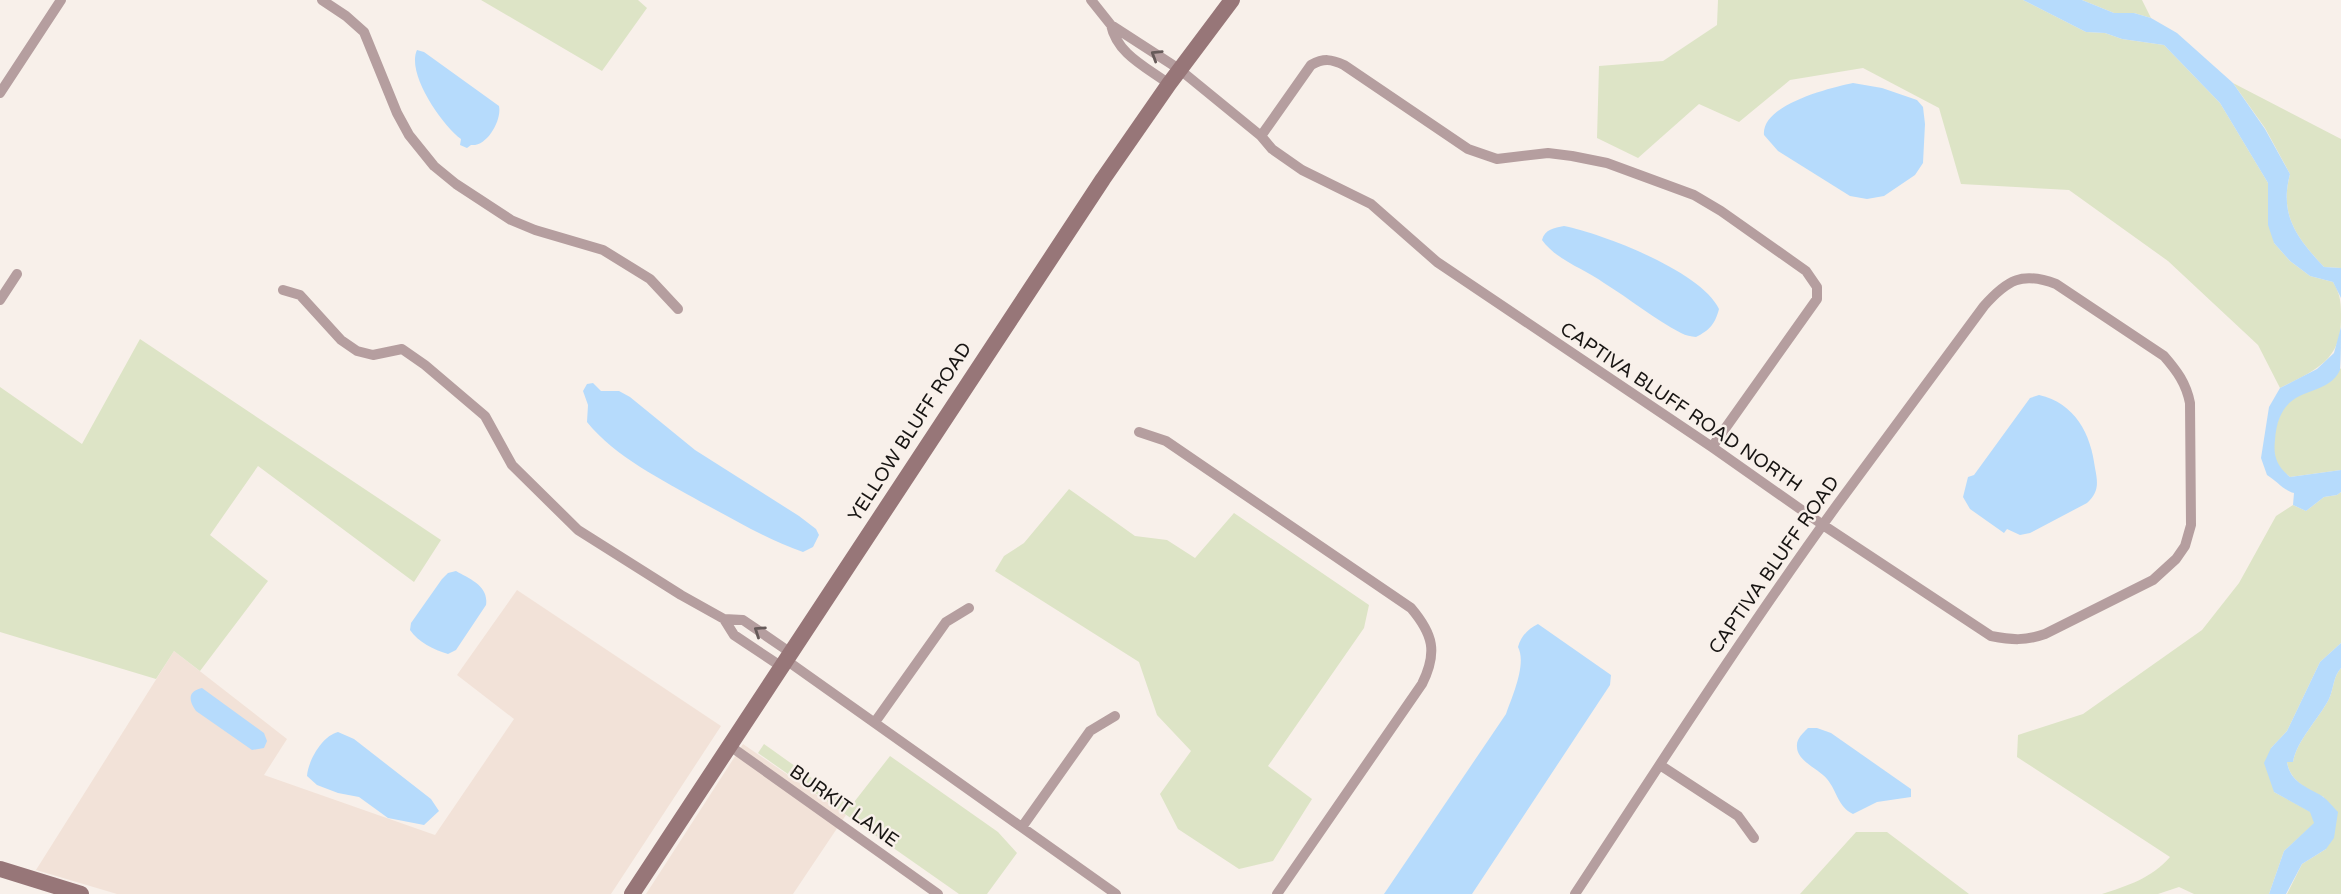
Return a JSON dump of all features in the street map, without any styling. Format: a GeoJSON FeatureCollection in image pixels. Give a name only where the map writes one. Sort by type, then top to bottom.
{"type":"FeatureCollection","features":[{"type":"Feature","properties":{"kind":"street"},"geometry":{"type":"LineString","coordinates":[[0,93],[61,0]]}},
{"type":"Feature","properties":{"kind":"street"},"geometry":{"type":"LineString","coordinates":[[322,0],[364,32],[397,113],[409,135],[434,166],[456,184],[511,220],[603,250],[650,279],[678,309]]}},
{"type":"Feature","properties":{"kind":"street","name":"YELLOW BLUFF ROAD"},"geometry":{"type":"LineString","coordinates":[[632,894],[1043,268],[1179,69],[1232,0]]}},
{"type":"Feature","properties":{"kind":"street"},"geometry":{"type":"LineString","coordinates":[[1093,1],[1111,25],[1114,38],[1121,49],[1169,84]]}},
{"type":"Feature","properties":{"kind":"street","name":"CAPTIVA BLUFF ROAD NORTH"},"geometry":{"type":"LineString","coordinates":[[1111,25],[1179,69],[1261,136],[1272,149],[1302,170],[1371,204],[1437,262],[1712,447],[1822,525],[1992,636],[2027,640],[2045,634],[2153,580],[2176,559],[2185,546]]}},
{"type":"Feature","properties":{"kind":"street"},"geometry":{"type":"LineString","coordinates":[[1261,136],[1311,65],[1321,60],[1332,60],[1345,65],[1468,149],[1483,156],[1497,159],[1548,153],[1607,163],[1694,195],[1721,211],[1806,271],[1817,287],[1817,299],[1712,447]]}},
{"type":"Feature","properties":{"kind":"street"},"geometry":{"type":"LineString","coordinates":[[0,300],[17,274]]}},
{"type":"Feature","properties":{"kind":"street","name":"CAPTIVA BLUFF ROAD"},"geometry":{"type":"LineString","coordinates":[[1575,894],[1758,615],[2000,287],[2025,277],[2040,278],[2056,284],[2164,356],[2177,371],[2187,387],[2190,403],[2191,525],[2185,546]]}},
{"type":"Feature","properties":{"kind":"street"},"geometry":{"type":"LineString","coordinates":[[283,290],[300,295],[341,340],[357,351],[373,355],[402,349],[425,365],[485,416],[512,464],[578,530],[724,619],[743,621],[786,660],[1116,894]]}},
{"type":"Feature","properties":{"kind":"street"},"geometry":{"type":"LineString","coordinates":[[1139,432],[1166,441],[1411,608],[1423,623],[1431,640],[1432,655],[1422,684],[1276,894]]}},
{"type":"Feature","properties":{"kind":"street"},"geometry":{"type":"LineString","coordinates":[[875,722],[946,622],[969,608]]}},
{"type":"Feature","properties":{"kind":"street"},"geometry":{"type":"LineString","coordinates":[[724,619],[734,635],[786,660]]}},
{"type":"Feature","properties":{"kind":"street"},"geometry":{"type":"LineString","coordinates":[[1022,827],[1090,731],[1115,716]]}},
{"type":"Feature","properties":{"kind":"street","name":"BURKIT LANE"},"geometry":{"type":"LineString","coordinates":[[730,746],[938,894]]}},
{"type":"Feature","properties":{"kind":"street"},"geometry":{"type":"LineString","coordinates":[[1660,765],[1738,816],[1754,838]]}},
{"type":"Feature","properties":{"kind":"street"},"geometry":{"type":"LineString","coordinates":[[0,869],[81,894]]}},
{"type":"Feature","properties":{"kind":"shaded area"},"geometry":{"type":"Polygon","coordinates":[[[517,590],[721,726],[611,894],[117,894],[36,870],[174,651],[287,739],[264,775],[435,835],[514,719],[457,675],[517,590]]]}},
{"type":"Feature","properties":{"kind":"shaded area"},"geometry":{"type":"Polygon","coordinates":[[[743,744],[846,815],[793,894],[646,894],[743,744]]]}},
{"type":"Feature","properties":{"kind":"green space"},"geometry":{"type":"Polygon","coordinates":[[[481,0],[638,0],[647,8],[602,71],[481,0]]]}},
{"type":"Feature","properties":{"kind":"green space"},"geometry":{"type":"Polygon","coordinates":[[[1718,0],[2023,0],[2086,32],[2105,33],[2122,39],[2164,45],[2220,103],[2268,183],[2274,243],[2290,261],[2310,276],[2333,282],[2341,309],[2340,334],[2336,346],[2314,370],[2280,388],[2258,345],[2168,261],[2069,190],[1961,184],[1939,108],[1863,68],[1790,80],[1739,122],[1699,104],[1638,158],[1597,138],[1599,66],[1663,61],[1717,25],[1718,0]]]}},
{"type":"Feature","properties":{"kind":"green space"},"geometry":{"type":"Polygon","coordinates":[[[2082,0],[2142,0],[2151,18],[2134,13],[2114,13],[2082,0]]]}},
{"type":"Feature","properties":{"kind":"green space"},"geometry":{"type":"Polygon","coordinates":[[[2233,83],[2341,139],[2341,268],[2324,267],[2298,236],[2287,202],[2290,174],[2265,128],[2233,83]]]}},
{"type":"Feature","properties":{"kind":"green space"},"geometry":{"type":"Polygon","coordinates":[[[140,339],[441,540],[414,582],[258,466],[210,535],[268,581],[200,671],[174,651],[156,679],[0,632],[0,387],[82,444],[140,339]]]}},
{"type":"Feature","properties":{"kind":"green space"},"geometry":{"type":"Polygon","coordinates":[[[2341,368],[2341,470],[2290,477],[2279,466],[2274,455],[2277,423],[2283,409],[2293,399],[2328,381],[2341,368]]]}},
{"type":"Feature","properties":{"kind":"green space"},"geometry":{"type":"Polygon","coordinates":[[[1069,489],[1135,536],[1167,540],[1195,558],[1234,513],[1369,605],[1364,628],[1268,766],[1312,799],[1273,861],[1239,869],[1178,829],[1160,794],[1191,751],[1157,715],[1139,662],[995,571],[1004,556],[1024,543],[1069,489]]]}},
{"type":"Feature","properties":{"kind":"green space"},"geometry":{"type":"Polygon","coordinates":[[[2341,492],[2341,643],[2320,662],[2287,731],[2271,748],[2274,792],[2311,812],[2315,823],[2284,851],[2269,894],[2194,894],[2179,887],[2158,894],[2102,894],[2147,876],[2170,857],[2017,757],[2018,735],[2083,714],[2202,630],[2239,583],[2276,516],[2293,505],[2306,511],[2324,497],[2341,492]]]}},
{"type":"Feature","properties":{"kind":"green space"},"geometry":{"type":"Polygon","coordinates":[[[2341,668],[2341,894],[2287,894],[2302,864],[2326,849],[2324,797],[2296,780],[2287,762],[2293,762],[2303,738],[2329,699],[2336,675],[2341,668]]]}},
{"type":"Feature","properties":{"kind":"green space"},"geometry":{"type":"Polygon","coordinates":[[[764,744],[851,806],[890,756],[998,832],[1017,853],[987,894],[959,894],[758,753],[764,744]]]}},
{"type":"Feature","properties":{"kind":"green space"},"geometry":{"type":"Polygon","coordinates":[[[1856,832],[1887,832],[1969,894],[1800,894],[1856,832]]]}},
{"type":"Feature","properties":{"kind":"water"},"geometry":{"type":"Polygon","coordinates":[[[2023,0],[2082,0],[2114,13],[2134,13],[2151,18],[2177,33],[2233,83],[2265,129],[2290,174],[2287,202],[2298,236],[2324,267],[2341,268],[2341,298],[2333,282],[2310,276],[2290,261],[2274,243],[2268,225],[2268,183],[2220,103],[2164,45],[2122,39],[2105,33],[2086,32],[2023,0]]]}},
{"type":"Feature","properties":{"kind":"water"},"geometry":{"type":"Polygon","coordinates":[[[417,50],[424,52],[499,106],[496,125],[483,142],[467,148],[460,145],[461,139],[436,111],[421,85],[415,60],[417,50]]]}},
{"type":"Feature","properties":{"kind":"water"},"geometry":{"type":"Polygon","coordinates":[[[1853,83],[1882,88],[1917,100],[1923,107],[1923,163],[1915,175],[1884,196],[1867,199],[1850,196],[1778,151],[1764,135],[1766,124],[1785,107],[1814,94],[1853,83]]]}},
{"type":"Feature","properties":{"kind":"water"},"geometry":{"type":"Polygon","coordinates":[[[1564,226],[1626,246],[1673,269],[1709,295],[1719,309],[1714,323],[1696,337],[1683,334],[1563,259],[1542,240],[1548,231],[1564,226]]]}},
{"type":"Feature","properties":{"kind":"water"},"geometry":{"type":"Polygon","coordinates":[[[2341,327],[2340,370],[2324,386],[2294,400],[2285,408],[2278,421],[2275,456],[2290,477],[2341,470],[2341,492],[2324,497],[2306,511],[2293,505],[2294,493],[2267,475],[2261,458],[2269,407],[2280,388],[2317,369],[2334,353],[2341,327]]]}},
{"type":"Feature","properties":{"kind":"water"},"geometry":{"type":"Polygon","coordinates":[[[593,383],[601,391],[619,391],[630,397],[695,450],[799,516],[816,529],[819,535],[813,547],[803,552],[763,535],[625,457],[598,435],[587,422],[588,405],[583,391],[587,384],[593,383]]]}},
{"type":"Feature","properties":{"kind":"water"},"geometry":{"type":"Polygon","coordinates":[[[2039,395],[2062,405],[2079,422],[2090,443],[2097,487],[2087,503],[2030,533],[2020,535],[2007,529],[2004,533],[1970,509],[1963,497],[1968,477],[1974,475],[2030,398],[2039,395]]]}},
{"type":"Feature","properties":{"kind":"water"},"geometry":{"type":"Polygon","coordinates":[[[456,571],[482,588],[486,605],[456,650],[448,654],[427,645],[410,630],[411,623],[442,579],[448,573],[456,571]]]}},
{"type":"Feature","properties":{"kind":"water"},"geometry":{"type":"Polygon","coordinates":[[[1538,624],[1611,675],[1610,685],[1472,894],[1384,894],[1506,714],[1520,671],[1519,643],[1525,633],[1538,624]]]}},
{"type":"Feature","properties":{"kind":"water"},"geometry":{"type":"Polygon","coordinates":[[[2341,643],[2341,668],[2336,675],[2329,699],[2303,738],[2293,762],[2287,762],[2295,779],[2324,798],[2338,812],[2334,838],[2326,849],[2302,864],[2286,894],[2269,894],[2284,851],[2314,823],[2310,812],[2274,792],[2264,763],[2271,748],[2287,731],[2320,662],[2341,643]]]}},
{"type":"Feature","properties":{"kind":"water"},"geometry":{"type":"Polygon","coordinates":[[[202,688],[264,733],[267,741],[264,748],[252,750],[196,711],[191,696],[194,691],[202,688]]]}},
{"type":"Feature","properties":{"kind":"water"},"geometry":{"type":"Polygon","coordinates":[[[1808,728],[1831,733],[1911,789],[1911,797],[1877,802],[1853,814],[1848,811],[1827,779],[1804,761],[1798,752],[1800,736],[1808,728]]]}},
{"type":"Feature","properties":{"kind":"water"},"geometry":{"type":"Polygon","coordinates":[[[338,732],[354,739],[431,799],[439,811],[424,825],[388,818],[359,797],[317,785],[307,776],[310,763],[321,744],[338,732]]]}}]}
